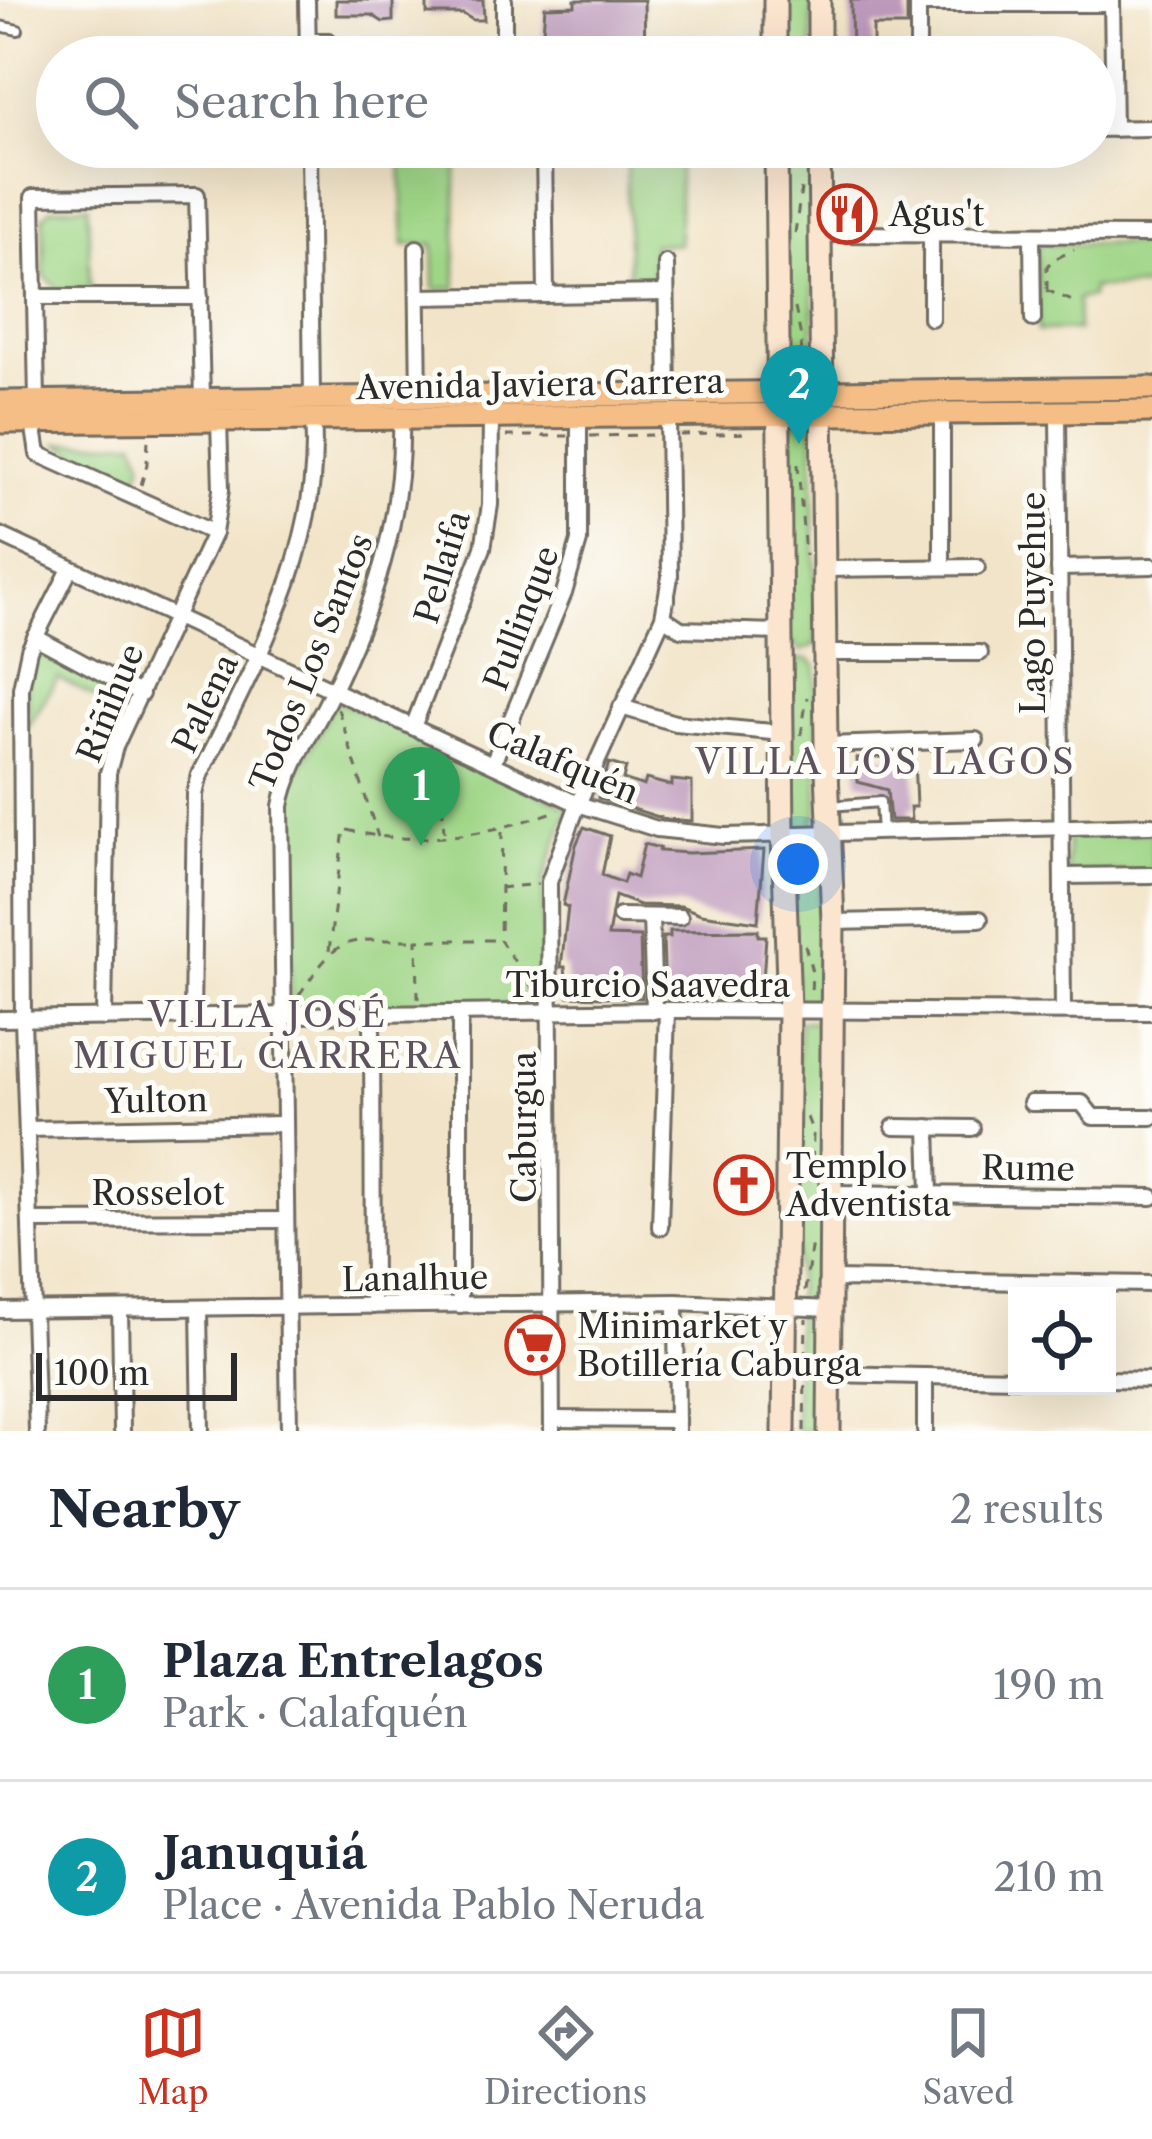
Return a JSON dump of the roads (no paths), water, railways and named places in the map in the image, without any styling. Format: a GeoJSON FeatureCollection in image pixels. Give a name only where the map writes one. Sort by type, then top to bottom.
{"type":"FeatureCollection","features":[{"type":"Feature","properties":{"kind":"main road"},"geometry":{"type":"LineString","coordinates":[[775,0],[775,36]]}},
{"type":"Feature","properties":{"kind":"main road"},"geometry":{"type":"LineString","coordinates":[[819,0],[819,36]]}},
{"type":"Feature","properties":{"kind":"main road"},"geometry":{"type":"LineString","coordinates":[[776,168],[781,632],[790,738],[799,1010],[796,1307],[784,1431]]}},
{"type":"Feature","properties":{"kind":"main road"},"geometry":{"type":"LineString","coordinates":[[819,168],[814,397],[817,568],[825,653],[833,922],[829,1431]]}},
{"type":"Feature","properties":{"kind":"main road","name":"Avenida Javiera Carrera"},"geometry":{"type":"LineString","coordinates":[[0,422],[35,411],[202,399],[306,413],[432,418],[579,416],[778,404],[814,397],[1152,388]]}},
{"type":"Feature","properties":{"kind":"main road"},"geometry":{"type":"LineString","coordinates":[[1058,412],[1075,389]]}},
{"type":"Feature","properties":{"kind":"main road"},"geometry":{"type":"LineString","coordinates":[[419,397],[432,418]]}},
{"type":"Feature","properties":{"kind":"main road","name":"Avenida Javiera Carrera"},"geometry":{"type":"LineString","coordinates":[[0,402],[57,422],[219,420],[419,397],[664,408]]}},
{"type":"Feature","properties":{"kind":"main road","name":"Avenida Javiera Carrera"},"geometry":{"type":"LineString","coordinates":[[814,397],[942,413],[1152,411]]}},
{"type":"Feature","properties":{"kind":"main road"},"geometry":{"type":"LineString","coordinates":[[187,419],[202,399]]}},
{"type":"Feature","properties":{"kind":"main road"},"geometry":{"type":"LineString","coordinates":[[780,561],[788,568],[817,568]]}},
{"type":"Feature","properties":{"kind":"street"},"geometry":{"type":"LineString","coordinates":[[307,0],[308,36]]}},
{"type":"Feature","properties":{"kind":"street"},"geometry":{"type":"LineString","coordinates":[[503,0],[504,36]]}},
{"type":"Feature","properties":{"kind":"street"},"geometry":{"type":"LineString","coordinates":[[918,36],[918,2],[1112,2],[1113,36]]}},
{"type":"Feature","properties":{"kind":"street"},"geometry":{"type":"LineString","coordinates":[[1116,129],[1152,128]]}},
{"type":"Feature","properties":{"kind":"street","name":"Palena"},"geometry":{"type":"LineString","coordinates":[[192,1018],[195,794],[259,655],[304,534],[314,472],[306,413],[309,168]]}},
{"type":"Feature","properties":{"kind":"street"},"geometry":{"type":"LineString","coordinates":[[544,168],[546,295]]}},
{"type":"Feature","properties":{"kind":"street"},"geometry":{"type":"LineString","coordinates":[[202,399],[197,195],[33,197],[38,454],[214,533]]}},
{"type":"Feature","properties":{"kind":"street"},"geometry":{"type":"LineString","coordinates":[[820,234],[1152,235]]}},
{"type":"Feature","properties":{"kind":"street"},"geometry":{"type":"LineString","coordinates":[[931,236],[931,318]]}},
{"type":"Feature","properties":{"kind":"street"},"geometry":{"type":"LineString","coordinates":[[1032,236],[1040,291],[1033,319]]}},
{"type":"Feature","properties":{"kind":"street"},"geometry":{"type":"LineString","coordinates":[[417,248],[419,397]]}},
{"type":"Feature","properties":{"kind":"street","name":"Caburgua"},"geometry":{"type":"LineString","coordinates":[[552,1425],[550,882],[578,803],[662,617],[670,577],[664,408],[666,263]]}},
{"type":"Feature","properties":{"kind":"street"},"geometry":{"type":"LineString","coordinates":[[418,297],[667,293]]}},
{"type":"Feature","properties":{"kind":"street"},"geometry":{"type":"LineString","coordinates":[[37,297],[200,297]]}},
{"type":"Feature","properties":{"kind":"street","name":"Lago Puyehue"},"geometry":{"type":"LineString","coordinates":[[1058,412],[1064,1010]]}},
{"type":"Feature","properties":{"kind":"street"},"geometry":{"type":"LineString","coordinates":[[942,413],[942,567]]}},
{"type":"Feature","properties":{"kind":"street","name":"Pullinque"},"geometry":{"type":"LineString","coordinates":[[493,763],[564,593],[579,542],[579,416]]}},
{"type":"Feature","properties":{"kind":"street","name":"Pellaifa"},"geometry":{"type":"LineString","coordinates":[[413,727],[483,548],[490,505],[491,417]]}},
{"type":"Feature","properties":{"kind":"street","name":"Todos Los Santos"},"geometry":{"type":"LineString","coordinates":[[289,1431],[281,806],[286,783],[332,692],[385,563],[399,489],[401,418]]}},
{"type":"Feature","properties":{"kind":"street","name":"Riñihue"},"geometry":{"type":"LineString","coordinates":[[104,1018],[106,785],[115,747],[214,533],[221,490],[219,420]]}},
{"type":"Feature","properties":{"kind":"street","name":"Calafquén"},"geometry":{"type":"LineString","coordinates":[[0,535],[578,803],[689,835],[831,836],[1152,825]]}},
{"type":"Feature","properties":{"kind":"street"},"geometry":{"type":"LineString","coordinates":[[1059,568],[1152,566]]}},
{"type":"Feature","properties":{"kind":"street"},"geometry":{"type":"LineString","coordinates":[[817,568],[977,567]]}},
{"type":"Feature","properties":{"kind":"street"},"geometry":{"type":"LineString","coordinates":[[37,1431],[23,1019],[21,688],[35,637],[70,568]]}},
{"type":"Feature","properties":{"kind":"street"},"geometry":{"type":"LineString","coordinates":[[662,617],[681,629],[781,632]]}},
{"type":"Feature","properties":{"kind":"street"},"geometry":{"type":"LineString","coordinates":[[35,637],[141,694]]}},
{"type":"Feature","properties":{"kind":"street"},"geometry":{"type":"LineString","coordinates":[[825,653],[980,653]]}},
{"type":"Feature","properties":{"kind":"street"},"geometry":{"type":"LineString","coordinates":[[621,706],[675,723],[790,738]]}},
{"type":"Feature","properties":{"kind":"street"},"geometry":{"type":"LineString","coordinates":[[826,745],[976,740]]}},
{"type":"Feature","properties":{"kind":"street"},"geometry":{"type":"LineString","coordinates":[[1062,876],[1152,874]]}},
{"type":"Feature","properties":{"kind":"street"},"geometry":{"type":"LineString","coordinates":[[620,916],[680,917]]}},
{"type":"Feature","properties":{"kind":"street"},"geometry":{"type":"LineString","coordinates":[[651,917],[660,1011],[660,1227]]}},
{"type":"Feature","properties":{"kind":"street"},"geometry":{"type":"LineString","coordinates":[[833,922],[980,919]]}},
{"type":"Feature","properties":{"kind":"street","name":"Tiburcio Saavedra"},"geometry":{"type":"LineString","coordinates":[[0,1019],[799,1010],[1152,1012]]}},
{"type":"Feature","properties":{"kind":"street"},"geometry":{"type":"LineString","coordinates":[[460,1014],[460,1305]]}},
{"type":"Feature","properties":{"kind":"street"},"geometry":{"type":"LineString","coordinates":[[372,1015],[374,1306]]}},
{"type":"Feature","properties":{"kind":"street"},"geometry":{"type":"LineString","coordinates":[[1031,1103],[1082,1103],[1093,1117],[1152,1117]]}},
{"type":"Feature","properties":{"kind":"street","name":"Yulton"},"geometry":{"type":"LineString","coordinates":[[27,1129],[285,1124]]}},
{"type":"Feature","properties":{"kind":"street"},"geometry":{"type":"LineString","coordinates":[[894,1127],[972,1128]]}},
{"type":"Feature","properties":{"kind":"street"},"geometry":{"type":"LineString","coordinates":[[928,1127],[930,1194]]}},
{"type":"Feature","properties":{"kind":"street","name":"Rume"},"geometry":{"type":"LineString","coordinates":[[831,1193],[1152,1197]]}},
{"type":"Feature","properties":{"kind":"street","name":"Rosselot"},"geometry":{"type":"LineString","coordinates":[[30,1221],[286,1220]]}},
{"type":"Feature","properties":{"kind":"street"},"geometry":{"type":"LineString","coordinates":[[830,1280],[1152,1284]]}},
{"type":"Feature","properties":{"kind":"street"},"geometry":{"type":"LineString","coordinates":[[552,1425],[677,1425],[676,1302]]}},
{"type":"Feature","properties":{"kind":"street","name":"Lanalhue"},"geometry":{"type":"LineString","coordinates":[[0,1310],[676,1302],[830,1309]]}},
{"type":"Feature","properties":{"kind":"street"},"geometry":{"type":"LineString","coordinates":[[199,1308],[201,1431]]}},
{"type":"Feature","properties":{"kind":"street"},"geometry":{"type":"LineString","coordinates":[[120,1309],[122,1431]]}},
{"type":"Feature","properties":{"kind":"street"},"geometry":{"type":"LineString","coordinates":[[829,1374],[1008,1378]]}},
{"type":"Feature","properties":{"kind":"street"},"geometry":{"type":"LineString","coordinates":[[925,1376],[925,1431]]}},
{"type":"Feature","properties":{"kind":"street"},"geometry":{"type":"LineString","coordinates":[[1116,1379],[1152,1380]]}},
{"type":"Feature","properties":{"kind":"lane"},"geometry":{"type":"LineString","coordinates":[[0,26],[18,30]]}},
{"type":"Feature","properties":{"kind":"lane"},"geometry":{"type":"LineString","coordinates":[[829,806],[880,802],[883,834]]}},
{"type":"Feature","properties":{"kind":"place","name":"Agus't"},"geometry":{"type":"Point","coordinates":[847,214]}},
{"type":"Feature","properties":{"kind":"place","name":"Januquiá"},"geometry":{"type":"Point","coordinates":[799,444]}},
{"type":"Feature","properties":{"kind":"place","name":"Plaza Entrelagos"},"geometry":{"type":"Point","coordinates":[421,846]}},
{"type":"Feature","properties":{"kind":"place","name":"Templo Adventista"},"geometry":{"type":"Point","coordinates":[744,1185]}},
{"type":"Feature","properties":{"kind":"place","name":"Minimarket y Botillería Caburga"},"geometry":{"type":"Point","coordinates":[535,1345]}},
{"type":"Feature","properties":{"kind":"district","name":"VILLA LOS LAGOS"},"geometry":{"type":"Point","coordinates":[886,761]}},
{"type":"Feature","properties":{"kind":"district","name":"VILLA JOSÉ MIGUEL CARRERA"},"geometry":{"type":"Point","coordinates":[268,1034]}}]}
